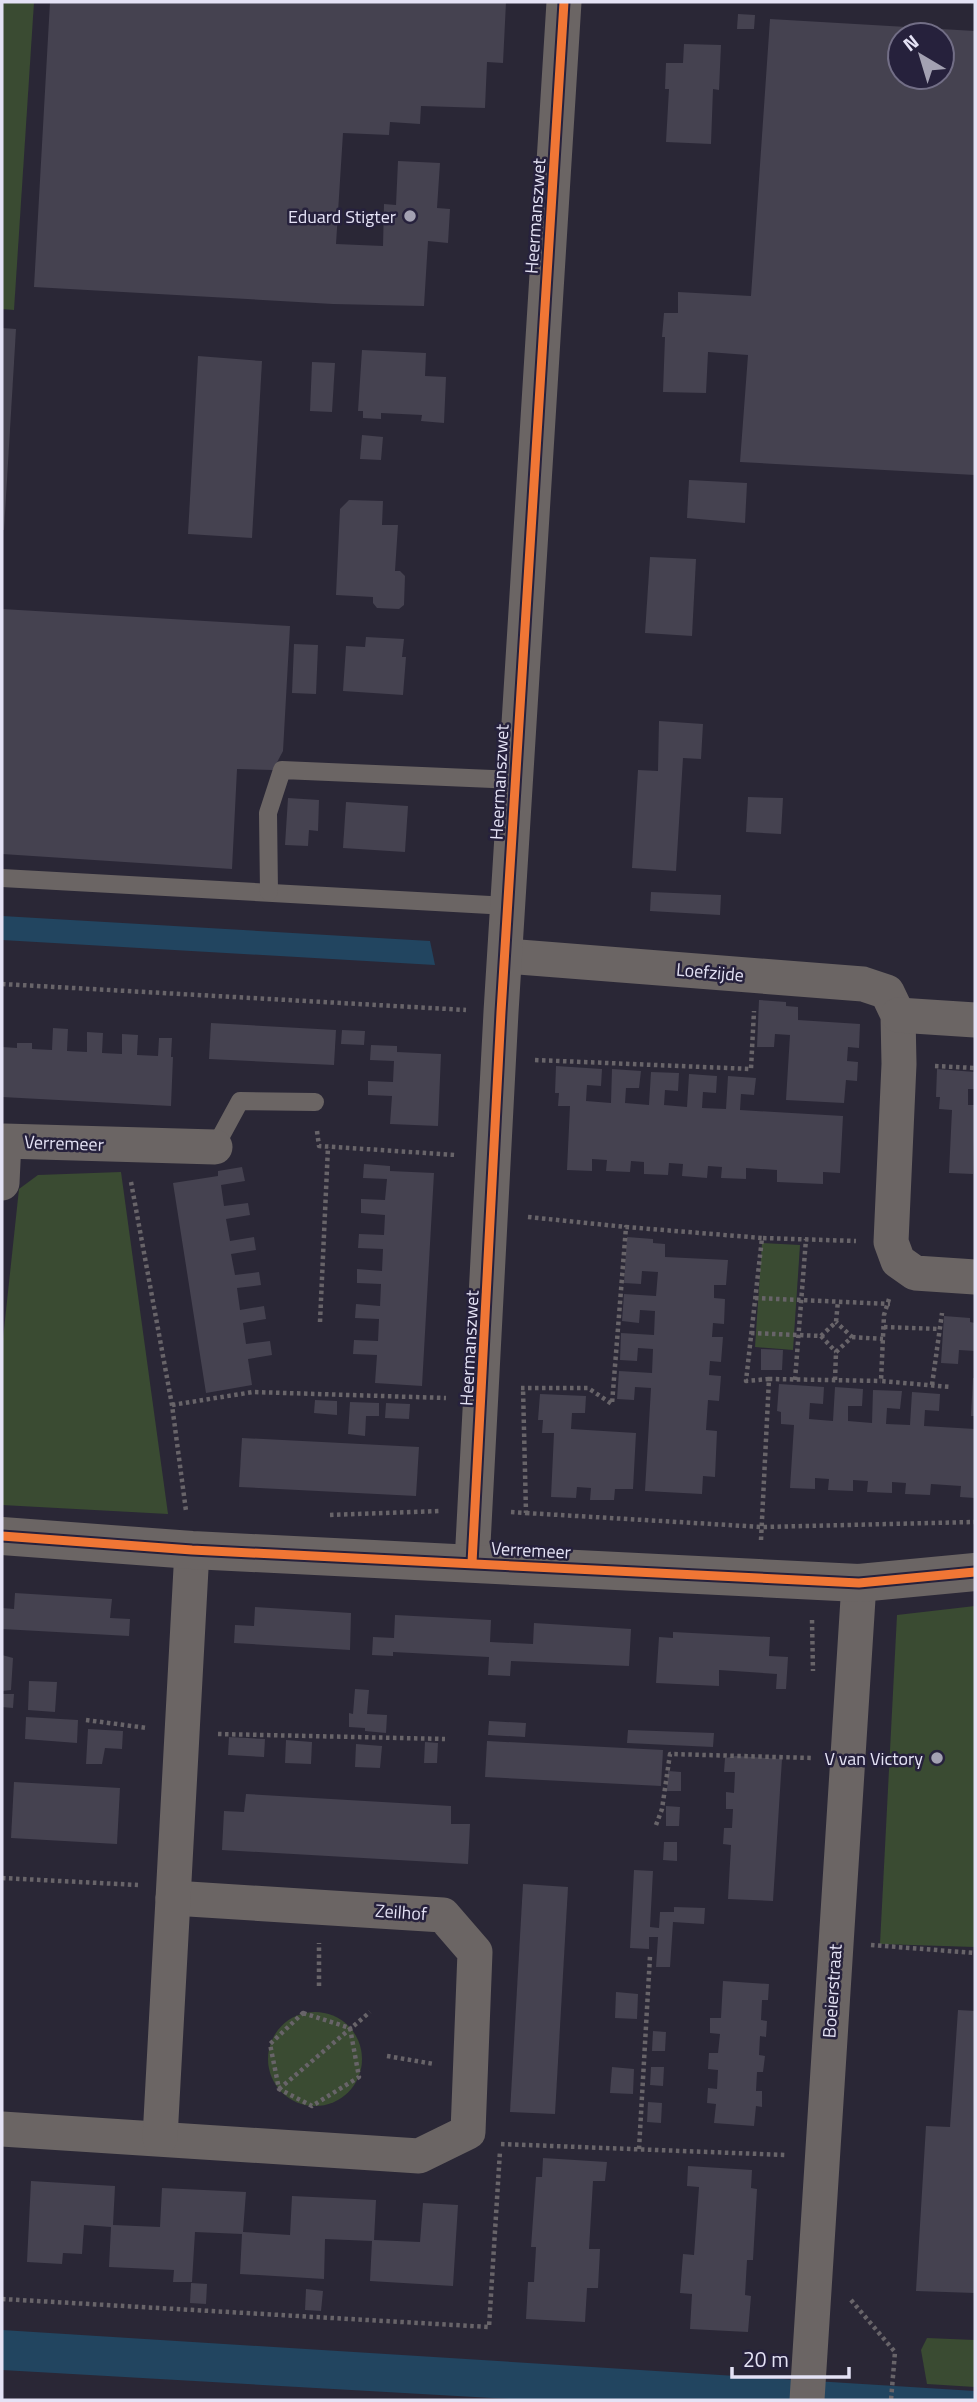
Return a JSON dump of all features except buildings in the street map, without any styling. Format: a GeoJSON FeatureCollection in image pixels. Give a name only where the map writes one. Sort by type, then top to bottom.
{"type":"FeatureCollection","features":[{"type":"Feature","properties":{"kind":"street","name":"Heermanszwet"},"geometry":{"type":"LineString","coordinates":[[472,1563],[501,1012],[564,2]]}},
{"type":"Feature","properties":{"kind":"street","name":"Loefzijde"},"geometry":{"type":"LineString","coordinates":[[506,956],[863,984],[887,992],[898,1015]]}},
{"type":"Feature","properties":{"kind":"street"},"geometry":{"type":"LineString","coordinates":[[975,1020],[898,1015],[895,1251],[915,1273],[975,1277]]}},
{"type":"Feature","properties":{"kind":"street","name":"Verremeer"},"geometry":{"type":"LineString","coordinates":[[2,1183],[4,1141],[215,1147]]}},
{"type":"Feature","properties":{"kind":"street","name":"Verremeer"},"geometry":{"type":"LineString","coordinates":[[2,1536],[192,1550],[859,1583],[975,1572]]}},
{"type":"Feature","properties":{"kind":"street"},"geometry":{"type":"LineString","coordinates":[[160,2138],[192,1550]]}},
{"type":"Feature","properties":{"kind":"street","name":"Boeierstraat"},"geometry":{"type":"LineString","coordinates":[[807,2400],[859,1583]]}},
{"type":"Feature","properties":{"kind":"street","name":"Zeilhof"},"geometry":{"type":"LineString","coordinates":[[173,1892],[443,1915],[475,1952],[468,2132]]}},
{"type":"Feature","properties":{"kind":"street"},"geometry":{"type":"LineString","coordinates":[[2,2129],[419,2156],[468,2132]]}},
{"type":"Feature","properties":{"kind":"lane"},"geometry":{"type":"LineString","coordinates":[[269,892],[268,813],[282,770],[515,780]]}},
{"type":"Feature","properties":{"kind":"lane"},"geometry":{"type":"LineString","coordinates":[[2,878],[508,905]]}},
{"type":"Feature","properties":{"kind":"lane","name":"Verremeer"},"geometry":{"type":"LineString","coordinates":[[215,1147],[240,1101],[314,1102]]}},
{"type":"Feature","properties":{"kind":"path"},"geometry":{"type":"LineString","coordinates":[[499,1060],[751,1069],[756,976]]}},
{"type":"Feature","properties":{"kind":"path"},"geometry":{"type":"LineString","coordinates":[[2,984],[501,1012]]}},
{"type":"Feature","properties":{"kind":"path"},"geometry":{"type":"LineString","coordinates":[[314,1102],[319,1146],[495,1158]]}},
{"type":"Feature","properties":{"kind":"path"},"geometry":{"type":"LineString","coordinates":[[320,1322],[328,1147]]}},
{"type":"Feature","properties":{"kind":"path"},"geometry":{"type":"LineString","coordinates":[[492,1213],[626,1227],[806,1239],[895,1251],[884,1327],[881,1381]]}},
{"type":"Feature","properties":{"kind":"path"},"geometry":{"type":"LineString","coordinates":[[172,1405],[253,1392],[482,1392],[523,1388],[588,1388],[612,1404],[626,1227]]}},
{"type":"Feature","properties":{"kind":"path"},"geometry":{"type":"LineString","coordinates":[[762,1238],[746,1381],[881,1381],[950,1387]]}},
{"type":"Feature","properties":{"kind":"path"},"geometry":{"type":"LineString","coordinates":[[795,1380],[806,1239]]}},
{"type":"Feature","properties":{"kind":"path"},"geometry":{"type":"LineString","coordinates":[[755,1298],[901,1304]]}},
{"type":"Feature","properties":{"kind":"path"},"geometry":{"type":"LineString","coordinates":[[751,1333],[821,1336],[836,1322],[838,1301]]}},
{"type":"Feature","properties":{"kind":"path"},"geometry":{"type":"LineString","coordinates":[[932,1385],[942,1313]]}},
{"type":"Feature","properties":{"kind":"path"},"geometry":{"type":"LineString","coordinates":[[836,1322],[852,1337],[883,1339]]}},
{"type":"Feature","properties":{"kind":"path"},"geometry":{"type":"LineString","coordinates":[[884,1327],[940,1329]]}},
{"type":"Feature","properties":{"kind":"path"},"geometry":{"type":"LineString","coordinates":[[821,1336],[836,1352]]}},
{"type":"Feature","properties":{"kind":"path"},"geometry":{"type":"LineString","coordinates":[[835,1380],[836,1352],[852,1337]]}},
{"type":"Feature","properties":{"kind":"path"},"geometry":{"type":"LineString","coordinates":[[760,1577],[769,1379]]}},
{"type":"Feature","properties":{"kind":"path"},"geometry":{"type":"LineString","coordinates":[[523,1388],[526,1513]]}},
{"type":"Feature","properties":{"kind":"path"},"geometry":{"type":"LineString","coordinates":[[324,1515],[475,1510],[762,1527],[975,1522]]}},
{"type":"Feature","properties":{"kind":"path"},"geometry":{"type":"LineString","coordinates":[[86,1720],[182,1732],[445,1739]]}},
{"type":"Feature","properties":{"kind":"path"},"geometry":{"type":"LineString","coordinates":[[656,1825],[662,1809],[670,1754],[848,1759]]}},
{"type":"Feature","properties":{"kind":"path"},"geometry":{"type":"LineString","coordinates":[[2,1878],[173,1892]]}},
{"type":"Feature","properties":{"kind":"path"},"geometry":{"type":"LineString","coordinates":[[836,1943],[975,1953]]}},
{"type":"Feature","properties":{"kind":"path"},"geometry":{"type":"LineString","coordinates":[[639,2149],[650,1956]]}},
{"type":"Feature","properties":{"kind":"path"},"geometry":{"type":"LineString","coordinates":[[279,2089],[370,2012]]}},
{"type":"Feature","properties":{"kind":"path"},"geometry":{"type":"LineString","coordinates":[[279,2089],[270,2044],[303,2013],[350,2028]]}},
{"type":"Feature","properties":{"kind":"path"},"geometry":{"type":"LineString","coordinates":[[279,2089],[312,2106],[359,2077],[350,2028]]}},
{"type":"Feature","properties":{"kind":"path"},"geometry":{"type":"LineString","coordinates":[[387,2056],[470,2071]]}},
{"type":"Feature","properties":{"kind":"path"},"geometry":{"type":"LineString","coordinates":[[468,2132],[501,2144],[822,2156]]}},
{"type":"Feature","properties":{"kind":"path"},"geometry":{"type":"LineString","coordinates":[[2,2299],[489,2327],[501,2144]]}},
{"type":"Feature","properties":{"kind":"path"},"geometry":{"type":"LineString","coordinates":[[891,2400],[895,2352]]}},
{"type":"Feature","properties":{"kind":"green space"},"geometry":{"type":"Polygon","coordinates":[[[2,2],[34,2],[14,310],[2,309],[2,2]]]}},
{"type":"Feature","properties":{"kind":"green space"},"geometry":{"type":"Polygon","coordinates":[[[121,1172],[168,1514],[2,1505],[2,1348],[19,1189],[38,1175],[121,1172]]]}},
{"type":"Feature","properties":{"kind":"green space"},"geometry":{"type":"Polygon","coordinates":[[[762,1243],[800,1245],[793,1350],[755,1347],[762,1243]]]}},
{"type":"Feature","properties":{"kind":"green space"},"geometry":{"type":"Polygon","coordinates":[[[975,1606],[975,1947],[880,1944],[897,1615],[975,1606]]]}},
{"type":"Feature","properties":{"kind":"green space"},"geometry":{"type":"Polygon","coordinates":[[[315,2012],[333,2016],[348,2026],[358,2041],[362,2059],[358,2077],[348,2092],[333,2102],[315,2106],[297,2102],[282,2092],[272,2077],[268,2059],[272,2041],[282,2026],[297,2016],[315,2012]]]}},
{"type":"Feature","properties":{"kind":"green space"},"geometry":{"type":"Polygon","coordinates":[[[927,2338],[975,2340],[975,2387],[927,2384],[921,2350],[927,2338]]]}},
{"type":"Feature","properties":{"kind":"water"},"geometry":{"type":"Polygon","coordinates":[[[2,916],[430,941],[435,965],[2,940],[2,916]]]}},
{"type":"Feature","properties":{"kind":"water"},"geometry":{"type":"Polygon","coordinates":[[[2,2330],[975,2391],[975,2400],[526,2400],[2,2370],[2,2330]]]}},
{"type":"Feature","properties":{"kind":"cycle path"},"geometry":{"type":"LineString","coordinates":[[472,1563],[501,1012],[564,2]]}},
{"type":"Feature","properties":{"kind":"cycle path"},"geometry":{"type":"LineString","coordinates":[[2,1536],[192,1550],[859,1583],[975,1572]]}},
{"type":"Feature","properties":{"kind":"place","name":"Eduard Stigter"},"geometry":{"type":"Point","coordinates":[410,216]}},
{"type":"Feature","properties":{"kind":"place","name":"V van Victory"},"geometry":{"type":"Point","coordinates":[937,1758]}}]}
